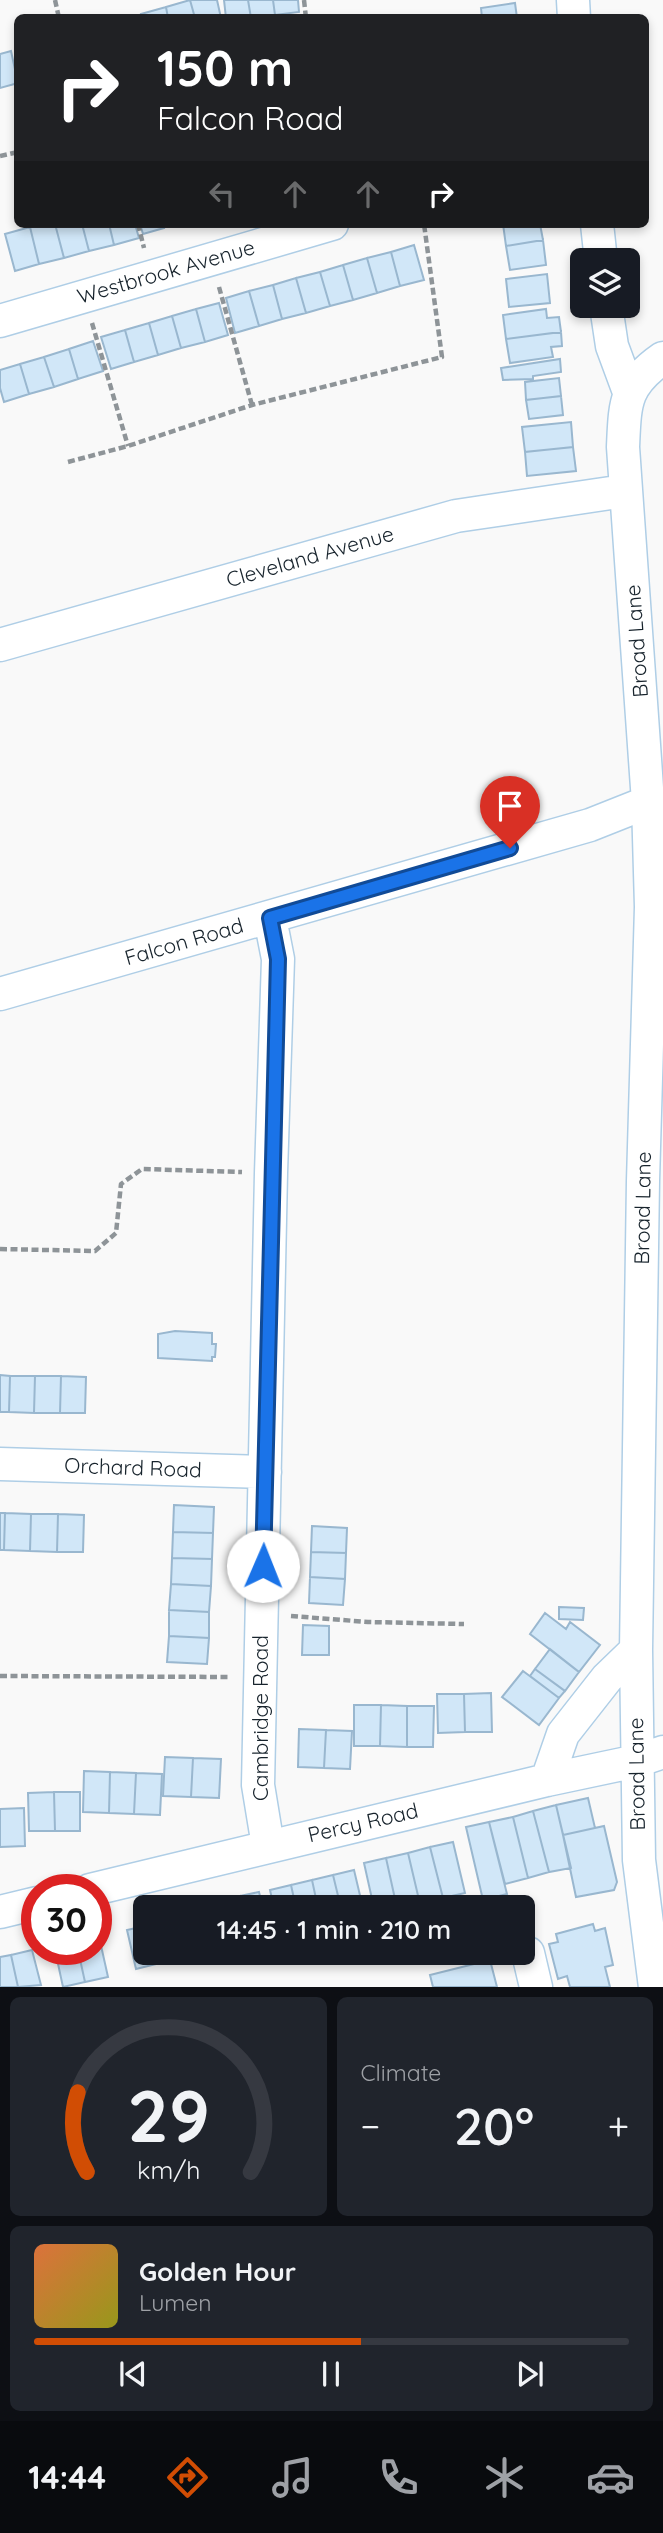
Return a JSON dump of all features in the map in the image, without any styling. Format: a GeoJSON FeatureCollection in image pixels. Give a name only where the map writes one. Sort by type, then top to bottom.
{"type":"FeatureCollection","features":[{"type":"Feature","properties":{"kind":"street","name":"Westbrook Avenue"},"geometry":{"type":"LineString","coordinates":[[0,321],[318,228]]}},
{"type":"Feature","properties":{"kind":"street"},"geometry":{"type":"LineString","coordinates":[[597,228],[600,248]]}},
{"type":"Feature","properties":{"kind":"street","name":"Broad Lane"},"geometry":{"type":"LineString","coordinates":[[608,318],[612,346],[629,392],[624,425],[624,491],[651,657],[648,802],[651,907],[643,1181],[636,1650],[650,1757],[639,1860],[655,1987]]}},
{"type":"Feature","properties":{"kind":"street"},"geometry":{"type":"LineString","coordinates":[[629,392],[648,370],[663,358]]}},
{"type":"Feature","properties":{"kind":"street","name":"Cleveland Avenue"},"geometry":{"type":"LineString","coordinates":[[0,645],[456,516],[624,491]]}},
{"type":"Feature","properties":{"kind":"street","name":"Falcon Road"},"geometry":{"type":"LineString","coordinates":[[0,994],[590,825],[648,802]]}},
{"type":"Feature","properties":{"kind":"street","name":"Cambridge Road"},"geometry":{"type":"LineString","coordinates":[[268,1846],[259,1796],[259,1677],[278,959],[270,918]]}},
{"type":"Feature","properties":{"kind":"street","name":"Orchard Road"},"geometry":{"type":"LineString","coordinates":[[0,1464],[265,1472]]}},
{"type":"Feature","properties":{"kind":"street"},"geometry":{"type":"LineString","coordinates":[[547,1780],[563,1734],[607,1678],[636,1650]]}},
{"type":"Feature","properties":{"kind":"street","name":"Percy Road"},"geometry":{"type":"LineString","coordinates":[[112,1885],[650,1757]]}},
{"type":"Feature","properties":{"kind":"street"},"geometry":{"type":"LineString","coordinates":[[0,1912],[21,1907]]}},
{"type":"Feature","properties":{"kind":"street"},"geometry":{"type":"LineString","coordinates":[[531,1965],[536,1987]]}},
{"type":"Feature","properties":{"kind":"path"},"geometry":{"type":"LineString","coordinates":[[68,462],[128,446],[252,405],[442,357],[425,228]]}},
{"type":"Feature","properties":{"kind":"path"},"geometry":{"type":"LineString","coordinates":[[215,257],[219,292],[252,405]]}},
{"type":"Feature","properties":{"kind":"path"},"geometry":{"type":"LineString","coordinates":[[84,295],[128,446]]}},
{"type":"Feature","properties":{"kind":"path"},"geometry":{"type":"LineString","coordinates":[[0,1249],[95,1251],[117,1233],[121,1184],[142,1169],[271,1173]]}},
{"type":"Feature","properties":{"kind":"path"},"geometry":{"type":"LineString","coordinates":[[262,1614],[368,1622],[464,1624]]}},
{"type":"Feature","properties":{"kind":"path"},"geometry":{"type":"LineString","coordinates":[[0,1676],[259,1677]]}},
{"type":"Feature","properties":{"kind":"building"},"geometry":{"type":"Polygon","coordinates":[[[190,0],[217,0],[220,14],[194,14],[190,0]]]}},
{"type":"Feature","properties":{"kind":"building"},"geometry":{"type":"Polygon","coordinates":[[[190,0],[194,14],[167,14],[166,7],[190,0]]]}},
{"type":"Feature","properties":{"kind":"building"},"geometry":{"type":"Polygon","coordinates":[[[224,0],[248,0],[250,14],[226,14],[224,0]]]}},
{"type":"Feature","properties":{"kind":"building"},"geometry":{"type":"Polygon","coordinates":[[[248,0],[273,0],[275,14],[250,14],[248,0]]]}},
{"type":"Feature","properties":{"kind":"building"},"geometry":{"type":"Polygon","coordinates":[[[273,0],[298,0],[299,12],[275,14],[273,0]]]}},
{"type":"Feature","properties":{"kind":"building"},"geometry":{"type":"Polygon","coordinates":[[[515,3],[516,14],[482,14],[481,8],[515,3]]]}},
{"type":"Feature","properties":{"kind":"building"},"geometry":{"type":"Polygon","coordinates":[[[166,7],[167,14],[141,14],[166,7]]]}},
{"type":"Feature","properties":{"kind":"building"},"geometry":{"type":"Polygon","coordinates":[[[11,51],[14,84],[0,88],[0,54],[11,51]]]}},
{"type":"Feature","properties":{"kind":"building"},"geometry":{"type":"Polygon","coordinates":[[[30,228],[56,228],[64,258],[39,264],[30,228]]]}},
{"type":"Feature","properties":{"kind":"building"},"geometry":{"type":"Polygon","coordinates":[[[30,228],[39,264],[15,271],[5,234],[30,228]]]}},
{"type":"Feature","properties":{"kind":"building"},"geometry":{"type":"Polygon","coordinates":[[[56,228],[83,228],[89,251],[64,258],[56,228]]]}},
{"type":"Feature","properties":{"kind":"building"},"geometry":{"type":"Polygon","coordinates":[[[83,228],[110,228],[114,245],[89,251],[83,228]]]}},
{"type":"Feature","properties":{"kind":"building"},"geometry":{"type":"Polygon","coordinates":[[[110,228],[136,228],[139,238],[114,245],[110,228]]]}},
{"type":"Feature","properties":{"kind":"building"},"geometry":{"type":"Polygon","coordinates":[[[141,228],[164,228],[143,234],[141,228]]]}},
{"type":"Feature","properties":{"kind":"building"},"geometry":{"type":"Polygon","coordinates":[[[504,228],[541,228],[543,240],[506,246],[504,228]]]}},
{"type":"Feature","properties":{"kind":"building"},"geometry":{"type":"Polygon","coordinates":[[[543,240],[546,265],[510,270],[506,246],[543,240]]]}},
{"type":"Feature","properties":{"kind":"building"},"geometry":{"type":"Polygon","coordinates":[[[414,245],[424,280],[400,286],[391,252],[414,245]]]}},
{"type":"Feature","properties":{"kind":"building"},"geometry":{"type":"Polygon","coordinates":[[[391,252],[400,286],[377,293],[367,258],[391,252]]]}},
{"type":"Feature","properties":{"kind":"building"},"geometry":{"type":"Polygon","coordinates":[[[367,258],[377,293],[353,300],[343,265],[367,258]]]}},
{"type":"Feature","properties":{"kind":"building"},"geometry":{"type":"Polygon","coordinates":[[[343,265],[353,300],[330,306],[320,272],[343,265]]]}},
{"type":"Feature","properties":{"kind":"building"},"geometry":{"type":"Polygon","coordinates":[[[320,272],[330,306],[306,313],[296,278],[320,272]]]}},
{"type":"Feature","properties":{"kind":"building"},"geometry":{"type":"Polygon","coordinates":[[[547,274],[550,303],[509,307],[506,279],[547,274]]]}},
{"type":"Feature","properties":{"kind":"building"},"geometry":{"type":"Polygon","coordinates":[[[296,278],[306,313],[282,319],[273,285],[296,278]]]}},
{"type":"Feature","properties":{"kind":"building"},"geometry":{"type":"Polygon","coordinates":[[[273,285],[282,319],[259,326],[249,291],[273,285]]]}},
{"type":"Feature","properties":{"kind":"building"},"geometry":{"type":"Polygon","coordinates":[[[249,291],[259,326],[235,333],[226,298],[249,291]]]}},
{"type":"Feature","properties":{"kind":"building"},"geometry":{"type":"Polygon","coordinates":[[[219,303],[228,335],[205,342],[196,309],[219,303]]]}},
{"type":"Feature","properties":{"kind":"building"},"geometry":{"type":"Polygon","coordinates":[[[196,309],[205,342],[181,348],[172,316],[196,309]]]}},
{"type":"Feature","properties":{"kind":"building"},"geometry":{"type":"Polygon","coordinates":[[[546,309],[547,318],[559,317],[561,332],[506,339],[503,315],[546,309]]]}},
{"type":"Feature","properties":{"kind":"building"},"geometry":{"type":"Polygon","coordinates":[[[172,316],[181,348],[158,355],[149,323],[172,316]]]}},
{"type":"Feature","properties":{"kind":"building"},"geometry":{"type":"Polygon","coordinates":[[[149,323],[158,355],[134,362],[125,330],[149,323]]]}},
{"type":"Feature","properties":{"kind":"building"},"geometry":{"type":"Polygon","coordinates":[[[125,330],[134,362],[111,369],[101,337],[125,330]]]}},
{"type":"Feature","properties":{"kind":"building"},"geometry":{"type":"Polygon","coordinates":[[[561,332],[562,346],[551,347],[553,357],[510,363],[506,339],[561,332]]]}},
{"type":"Feature","properties":{"kind":"building"},"geometry":{"type":"Polygon","coordinates":[[[93,341],[103,371],[78,379],[69,349],[93,341]]]}},
{"type":"Feature","properties":{"kind":"building"},"geometry":{"type":"Polygon","coordinates":[[[69,349],[78,379],[54,387],[44,357],[69,349]]]}},
{"type":"Feature","properties":{"kind":"building"},"geometry":{"type":"Polygon","coordinates":[[[44,357],[54,387],[29,394],[20,364],[44,357]]]}},
{"type":"Feature","properties":{"kind":"building"},"geometry":{"type":"Polygon","coordinates":[[[560,359],[561,372],[533,376],[533,379],[503,380],[501,368],[560,359]]]}},
{"type":"Feature","properties":{"kind":"building"},"geometry":{"type":"Polygon","coordinates":[[[20,364],[29,394],[4,402],[0,388],[0,370],[20,364]]]}},
{"type":"Feature","properties":{"kind":"building"},"geometry":{"type":"Polygon","coordinates":[[[559,378],[561,396],[526,400],[525,382],[559,378]]]}},
{"type":"Feature","properties":{"kind":"building"},"geometry":{"type":"Polygon","coordinates":[[[561,396],[563,415],[529,419],[526,400],[561,396]]]}},
{"type":"Feature","properties":{"kind":"building"},"geometry":{"type":"Polygon","coordinates":[[[571,422],[573,447],[525,452],[522,427],[571,422]]]}},
{"type":"Feature","properties":{"kind":"building"},"geometry":{"type":"Polygon","coordinates":[[[573,447],[576,471],[527,476],[525,452],[573,447]]]}},
{"type":"Feature","properties":{"kind":"building"},"geometry":{"type":"Polygon","coordinates":[[[175,1331],[212,1333],[212,1344],[216,1344],[215,1357],[212,1357],[212,1361],[158,1358],[158,1334],[175,1331]]]}},
{"type":"Feature","properties":{"kind":"building"},"geometry":{"type":"Polygon","coordinates":[[[0,1375],[10,1376],[9,1412],[0,1412],[0,1375]]]}},
{"type":"Feature","properties":{"kind":"building"},"geometry":{"type":"Polygon","coordinates":[[[10,1376],[35,1376],[34,1413],[9,1412],[10,1376]]]}},
{"type":"Feature","properties":{"kind":"building"},"geometry":{"type":"Polygon","coordinates":[[[35,1376],[61,1376],[60,1413],[34,1413],[35,1376]]]}},
{"type":"Feature","properties":{"kind":"building"},"geometry":{"type":"Polygon","coordinates":[[[61,1376],[86,1377],[85,1413],[60,1413],[61,1376]]]}},
{"type":"Feature","properties":{"kind":"building"},"geometry":{"type":"Polygon","coordinates":[[[174,1505],[214,1507],[213,1533],[173,1532],[174,1505]]]}},
{"type":"Feature","properties":{"kind":"building"},"geometry":{"type":"Polygon","coordinates":[[[0,1513],[5,1513],[4,1550],[0,1550],[0,1513]]]}},
{"type":"Feature","properties":{"kind":"building"},"geometry":{"type":"Polygon","coordinates":[[[5,1513],[31,1514],[30,1551],[4,1550],[5,1513]]]}},
{"type":"Feature","properties":{"kind":"building"},"geometry":{"type":"Polygon","coordinates":[[[31,1514],[58,1514],[57,1552],[30,1551],[31,1514]]]}},
{"type":"Feature","properties":{"kind":"building"},"geometry":{"type":"Polygon","coordinates":[[[58,1514],[84,1515],[83,1552],[57,1552],[58,1514]]]}},
{"type":"Feature","properties":{"kind":"building"},"geometry":{"type":"Polygon","coordinates":[[[312,1526],[347,1528],[346,1553],[311,1552],[312,1526]]]}},
{"type":"Feature","properties":{"kind":"building"},"geometry":{"type":"Polygon","coordinates":[[[173,1532],[213,1533],[212,1559],[172,1558],[173,1532]]]}},
{"type":"Feature","properties":{"kind":"building"},"geometry":{"type":"Polygon","coordinates":[[[311,1552],[346,1553],[345,1579],[310,1577],[311,1552]]]}},
{"type":"Feature","properties":{"kind":"building"},"geometry":{"type":"Polygon","coordinates":[[[172,1558],[212,1559],[211,1586],[171,1584],[172,1558]]]}},
{"type":"Feature","properties":{"kind":"building"},"geometry":{"type":"Polygon","coordinates":[[[310,1577],[345,1579],[343,1605],[309,1603],[310,1577]]]}},
{"type":"Feature","properties":{"kind":"building"},"geometry":{"type":"Polygon","coordinates":[[[171,1584],[211,1586],[209,1612],[169,1610],[171,1584]]]}},
{"type":"Feature","properties":{"kind":"building"},"geometry":{"type":"Polygon","coordinates":[[[559,1607],[584,1608],[583,1620],[559,1619],[559,1607]]]}},
{"type":"Feature","properties":{"kind":"building"},"geometry":{"type":"Polygon","coordinates":[[[169,1610],[209,1612],[209,1638],[169,1636],[169,1610]]]}},
{"type":"Feature","properties":{"kind":"building"},"geometry":{"type":"Polygon","coordinates":[[[545,1613],[566,1629],[570,1622],[600,1645],[579,1672],[530,1634],[545,1613]]]}},
{"type":"Feature","properties":{"kind":"building"},"geometry":{"type":"Polygon","coordinates":[[[303,1625],[329,1626],[329,1655],[302,1655],[303,1625]]]}},
{"type":"Feature","properties":{"kind":"building"},"geometry":{"type":"Polygon","coordinates":[[[169,1636],[209,1638],[207,1664],[167,1662],[169,1636]]]}},
{"type":"Feature","properties":{"kind":"building"},"geometry":{"type":"Polygon","coordinates":[[[550,1649],[579,1672],[565,1691],[535,1669],[550,1649]]]}},
{"type":"Feature","properties":{"kind":"building"},"geometry":{"type":"Polygon","coordinates":[[[535,1669],[565,1691],[559,1698],[530,1676],[535,1669]]]}},
{"type":"Feature","properties":{"kind":"building"},"geometry":{"type":"Polygon","coordinates":[[[523,1671],[559,1698],[539,1725],[502,1697],[523,1671]]]}},
{"type":"Feature","properties":{"kind":"building"},"geometry":{"type":"Polygon","coordinates":[[[491,1693],[492,1732],[465,1732],[464,1694],[491,1693]]]}},
{"type":"Feature","properties":{"kind":"building"},"geometry":{"type":"Polygon","coordinates":[[[437,1694],[464,1694],[465,1732],[438,1733],[437,1694]]]}},
{"type":"Feature","properties":{"kind":"building"},"geometry":{"type":"Polygon","coordinates":[[[354,1705],[381,1705],[380,1746],[354,1746],[354,1705]]]}},
{"type":"Feature","properties":{"kind":"building"},"geometry":{"type":"Polygon","coordinates":[[[381,1705],[407,1706],[407,1747],[380,1746],[381,1705]]]}},
{"type":"Feature","properties":{"kind":"building"},"geometry":{"type":"Polygon","coordinates":[[[407,1706],[434,1706],[433,1747],[407,1747],[407,1706]]]}},
{"type":"Feature","properties":{"kind":"building"},"geometry":{"type":"Polygon","coordinates":[[[299,1729],[326,1730],[324,1768],[298,1767],[299,1729]]]}},
{"type":"Feature","properties":{"kind":"building"},"geometry":{"type":"Polygon","coordinates":[[[326,1730],[352,1731],[350,1769],[324,1768],[326,1730]]]}},
{"type":"Feature","properties":{"kind":"building"},"geometry":{"type":"Polygon","coordinates":[[[165,1757],[193,1758],[191,1797],[163,1796],[165,1757]]]}},
{"type":"Feature","properties":{"kind":"building"},"geometry":{"type":"Polygon","coordinates":[[[193,1758],[221,1759],[219,1798],[191,1797],[193,1758]]]}},
{"type":"Feature","properties":{"kind":"building"},"geometry":{"type":"Polygon","coordinates":[[[84,1771],[110,1772],[109,1813],[83,1812],[84,1771]]]}},
{"type":"Feature","properties":{"kind":"building"},"geometry":{"type":"Polygon","coordinates":[[[110,1772],[136,1773],[134,1814],[109,1813],[110,1772]]]}},
{"type":"Feature","properties":{"kind":"building"},"geometry":{"type":"Polygon","coordinates":[[[136,1773],[162,1774],[160,1815],[134,1814],[136,1773]]]}},
{"type":"Feature","properties":{"kind":"building"},"geometry":{"type":"Polygon","coordinates":[[[54,1792],[55,1831],[29,1831],[28,1793],[54,1792]]]}},
{"type":"Feature","properties":{"kind":"building"},"geometry":{"type":"Polygon","coordinates":[[[54,1792],[80,1792],[80,1831],[55,1831],[54,1792]]]}},
{"type":"Feature","properties":{"kind":"building"},"geometry":{"type":"Polygon","coordinates":[[[588,1798],[595,1828],[563,1835],[556,1805],[588,1798]]]}},
{"type":"Feature","properties":{"kind":"building"},"geometry":{"type":"Polygon","coordinates":[[[556,1805],[571,1868],[549,1872],[533,1811],[556,1805]]]}},
{"type":"Feature","properties":{"kind":"building"},"geometry":{"type":"Polygon","coordinates":[[[24,1808],[25,1846],[0,1847],[0,1809],[24,1808]]]}},
{"type":"Feature","properties":{"kind":"building"},"geometry":{"type":"Polygon","coordinates":[[[533,1811],[549,1872],[528,1878],[513,1817],[533,1811]]]}},
{"type":"Feature","properties":{"kind":"building"},"geometry":{"type":"Polygon","coordinates":[[[513,1817],[528,1878],[505,1884],[489,1822],[513,1817]]]}},
{"type":"Feature","properties":{"kind":"building"},"geometry":{"type":"Polygon","coordinates":[[[489,1822],[507,1894],[482,1895],[466,1827],[489,1822]]]}},
{"type":"Feature","properties":{"kind":"building"},"geometry":{"type":"Polygon","coordinates":[[[604,1826],[617,1882],[614,1890],[576,1897],[563,1835],[604,1826]]]}},
{"type":"Feature","properties":{"kind":"building"},"geometry":{"type":"Polygon","coordinates":[[[453,1842],[465,1893],[442,1895],[430,1847],[453,1842]]]}},
{"type":"Feature","properties":{"kind":"building"},"geometry":{"type":"Polygon","coordinates":[[[430,1847],[442,1895],[418,1895],[408,1853],[430,1847]]]}},
{"type":"Feature","properties":{"kind":"building"},"geometry":{"type":"Polygon","coordinates":[[[408,1853],[418,1895],[394,1895],[386,1858],[408,1853]]]}},
{"type":"Feature","properties":{"kind":"building"},"geometry":{"type":"Polygon","coordinates":[[[386,1858],[394,1895],[371,1895],[364,1863],[386,1858]]]}},
{"type":"Feature","properties":{"kind":"building"},"geometry":{"type":"Polygon","coordinates":[[[354,1870],[360,1895],[338,1895],[333,1875],[354,1870]]]}},
{"type":"Feature","properties":{"kind":"building"},"geometry":{"type":"Polygon","coordinates":[[[333,1875],[338,1895],[315,1895],[312,1880],[333,1875]]]}},
{"type":"Feature","properties":{"kind":"building"},"geometry":{"type":"Polygon","coordinates":[[[312,1880],[315,1895],[293,1895],[291,1885],[312,1880]]]}},
{"type":"Feature","properties":{"kind":"building"},"geometry":{"type":"Polygon","coordinates":[[[291,1885],[293,1895],[271,1895],[270,1890],[291,1885]]]}},
{"type":"Feature","properties":{"kind":"building"},"geometry":{"type":"Polygon","coordinates":[[[593,1924],[595,1931],[605,1928],[613,1965],[605,1967],[610,1987],[570,1987],[567,1976],[558,1979],[549,1944],[558,1942],[556,1934],[593,1924]]]}},
{"type":"Feature","properties":{"kind":"building"},"geometry":{"type":"Polygon","coordinates":[[[133,1929],[133,1956],[127,1930],[133,1929]]]}},
{"type":"Feature","properties":{"kind":"building"},"geometry":{"type":"Polygon","coordinates":[[[21,1953],[21,1965],[36,1965],[41,1985],[18,1987],[11,1955],[21,1953]]]}},
{"type":"Feature","properties":{"kind":"building"},"geometry":{"type":"Polygon","coordinates":[[[11,1955],[18,1987],[0,1987],[0,1957],[11,1955]]]}},
{"type":"Feature","properties":{"kind":"building"},"geometry":{"type":"Polygon","coordinates":[[[58,1965],[81,1965],[85,1982],[63,1987],[58,1965]]]}},
{"type":"Feature","properties":{"kind":"building"},"geometry":{"type":"Polygon","coordinates":[[[81,1965],[105,1965],[108,1977],[85,1982],[81,1965]]]}},
{"type":"Feature","properties":{"kind":"building"},"geometry":{"type":"Polygon","coordinates":[[[135,1965],[152,1965],[136,1969],[135,1965]]]}},
{"type":"Feature","properties":{"kind":"building"},"geometry":{"type":"Polygon","coordinates":[[[470,1965],[491,1965],[497,1987],[433,1987],[430,1975],[470,1965]]]}},
{"type":"Feature","properties":{"kind":"route"},"geometry":{"type":"LineString","coordinates":[[263,1566],[278,959],[270,918],[510,848]]}}]}
